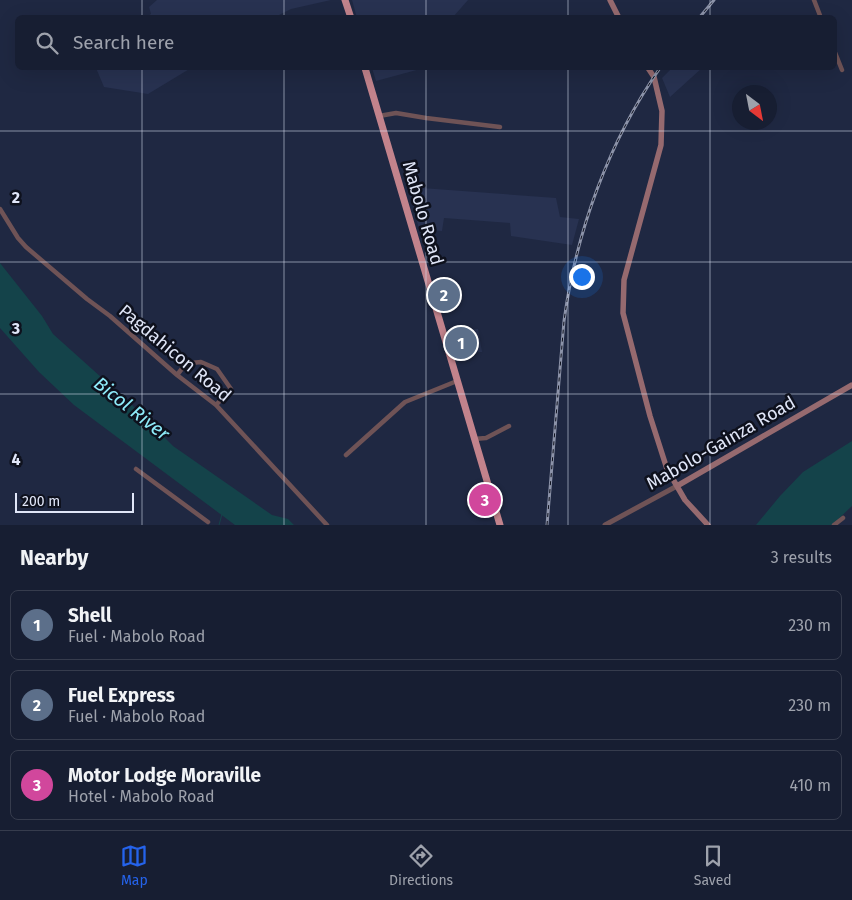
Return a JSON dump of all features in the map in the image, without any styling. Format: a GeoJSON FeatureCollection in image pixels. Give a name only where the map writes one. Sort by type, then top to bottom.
{"type":"FeatureCollection","features":[{"type":"Feature","properties":{"kind":"highway"},"geometry":{"type":"LineString","coordinates":[[345,0],[349,15]]}},
{"type":"Feature","properties":{"kind":"highway","name":"Mabolo Road"},"geometry":{"type":"LineString","coordinates":[[366,70],[500,525]]}},
{"type":"Feature","properties":{"kind":"main road"},"geometry":{"type":"LineString","coordinates":[[610,0],[618,15]]}},
{"type":"Feature","properties":{"kind":"main road"},"geometry":{"type":"LineString","coordinates":[[649,70],[654,77],[662,111],[661,145],[624,280],[623,313],[667,469],[685,500],[708,525]]}},
{"type":"Feature","properties":{"kind":"main road","name":"Mabolo-Gainza Road"},"geometry":{"type":"LineString","coordinates":[[677,486],[852,385]]}},
{"type":"Feature","properties":{"kind":"street"},"geometry":{"type":"LineString","coordinates":[[814,0],[820,15]]}},
{"type":"Feature","properties":{"kind":"street"},"geometry":{"type":"LineString","coordinates":[[837,58],[842,70]]}},
{"type":"Feature","properties":{"kind":"street"},"geometry":{"type":"LineString","coordinates":[[379,114],[396,113],[500,127]]}},
{"type":"Feature","properties":{"kind":"street","name":"Pagdahicon Road"},"geometry":{"type":"LineString","coordinates":[[0,208],[18,238],[26,247],[110,316],[177,375],[216,405],[327,525]]}},
{"type":"Feature","properties":{"kind":"street"},"geometry":{"type":"LineString","coordinates":[[177,375],[184,366],[191,363],[201,362],[217,369],[231,389],[216,405]]}},
{"type":"Feature","properties":{"kind":"street"},"geometry":{"type":"LineString","coordinates":[[346,454],[404,402],[457,381]]}},
{"type":"Feature","properties":{"kind":"street"},"geometry":{"type":"LineString","coordinates":[[474,439],[486,438],[509,426]]}},
{"type":"Feature","properties":{"kind":"street"},"geometry":{"type":"LineString","coordinates":[[136,469],[208,522]]}},
{"type":"Feature","properties":{"kind":"street","name":"Mabolo-Gainza Road"},"geometry":{"type":"LineString","coordinates":[[605,525],[677,486]]}},
{"type":"Feature","properties":{"kind":"street"},"geometry":{"type":"LineString","coordinates":[[834,525],[843,518]]}},
{"type":"Feature","properties":{"kind":"shaded area"},"geometry":{"type":"Polygon","coordinates":[[[157,0],[331,0],[291,9],[279,15],[149,15],[151,14],[149,7],[157,0]]]}},
{"type":"Feature","properties":{"kind":"shaded area"},"geometry":{"type":"Polygon","coordinates":[[[352,0],[468,0],[455,15],[356,15],[352,0]]]}},
{"type":"Feature","properties":{"kind":"shaded area"},"geometry":{"type":"Polygon","coordinates":[[[97,70],[188,70],[148,94],[104,87],[97,70]]]}},
{"type":"Feature","properties":{"kind":"shaded area"},"geometry":{"type":"Polygon","coordinates":[[[373,70],[417,70],[376,81],[373,70]]]}},
{"type":"Feature","properties":{"kind":"shaded area"},"geometry":{"type":"Polygon","coordinates":[[[670,70],[700,70],[670,97],[662,78],[670,70]]]}},
{"type":"Feature","properties":{"kind":"shaded area"},"geometry":{"type":"Polygon","coordinates":[[[408,187],[556,198],[560,217],[579,219],[572,245],[511,236],[510,223],[444,218],[442,231],[419,229],[408,187]]]}},
{"type":"Feature","properties":{"kind":"shaded area"},"geometry":{"type":"Polygon","coordinates":[[[478,329],[482,352],[451,354],[449,331],[478,329]]]}},
{"type":"Feature","properties":{"kind":"water","name":"Bicol River"},"geometry":{"type":"Polygon","coordinates":[[[0,263],[42,316],[53,334],[131,404],[173,446],[272,515],[288,519],[294,525],[235,525],[74,405],[39,372],[0,328],[0,263]]]}},
{"type":"Feature","properties":{"kind":"water"},"geometry":{"type":"Polygon","coordinates":[[[852,441],[852,506],[832,525],[756,525],[803,472],[852,441]]]}},
{"type":"Feature","properties":{"kind":"waterway"},"geometry":{"type":"LineString","coordinates":[[219,525],[222,514]]}},
{"type":"Feature","properties":{"kind":"railway"},"geometry":{"type":"LineString","coordinates":[[702,15],[714,0]]}},
{"type":"Feature","properties":{"kind":"railway"},"geometry":{"type":"LineString","coordinates":[[547,525],[564,321],[577,254],[597,188],[610,157],[625,126],[659,70]]}},
{"type":"Feature","properties":{"kind":"place","name":"Fuel Express"},"geometry":{"type":"Point","coordinates":[444,295]}},
{"type":"Feature","properties":{"kind":"place","name":"Shell"},"geometry":{"type":"Point","coordinates":[461,343]}},
{"type":"Feature","properties":{"kind":"place","name":"Motor Lodge Moraville"},"geometry":{"type":"Point","coordinates":[485,500]}}]}
